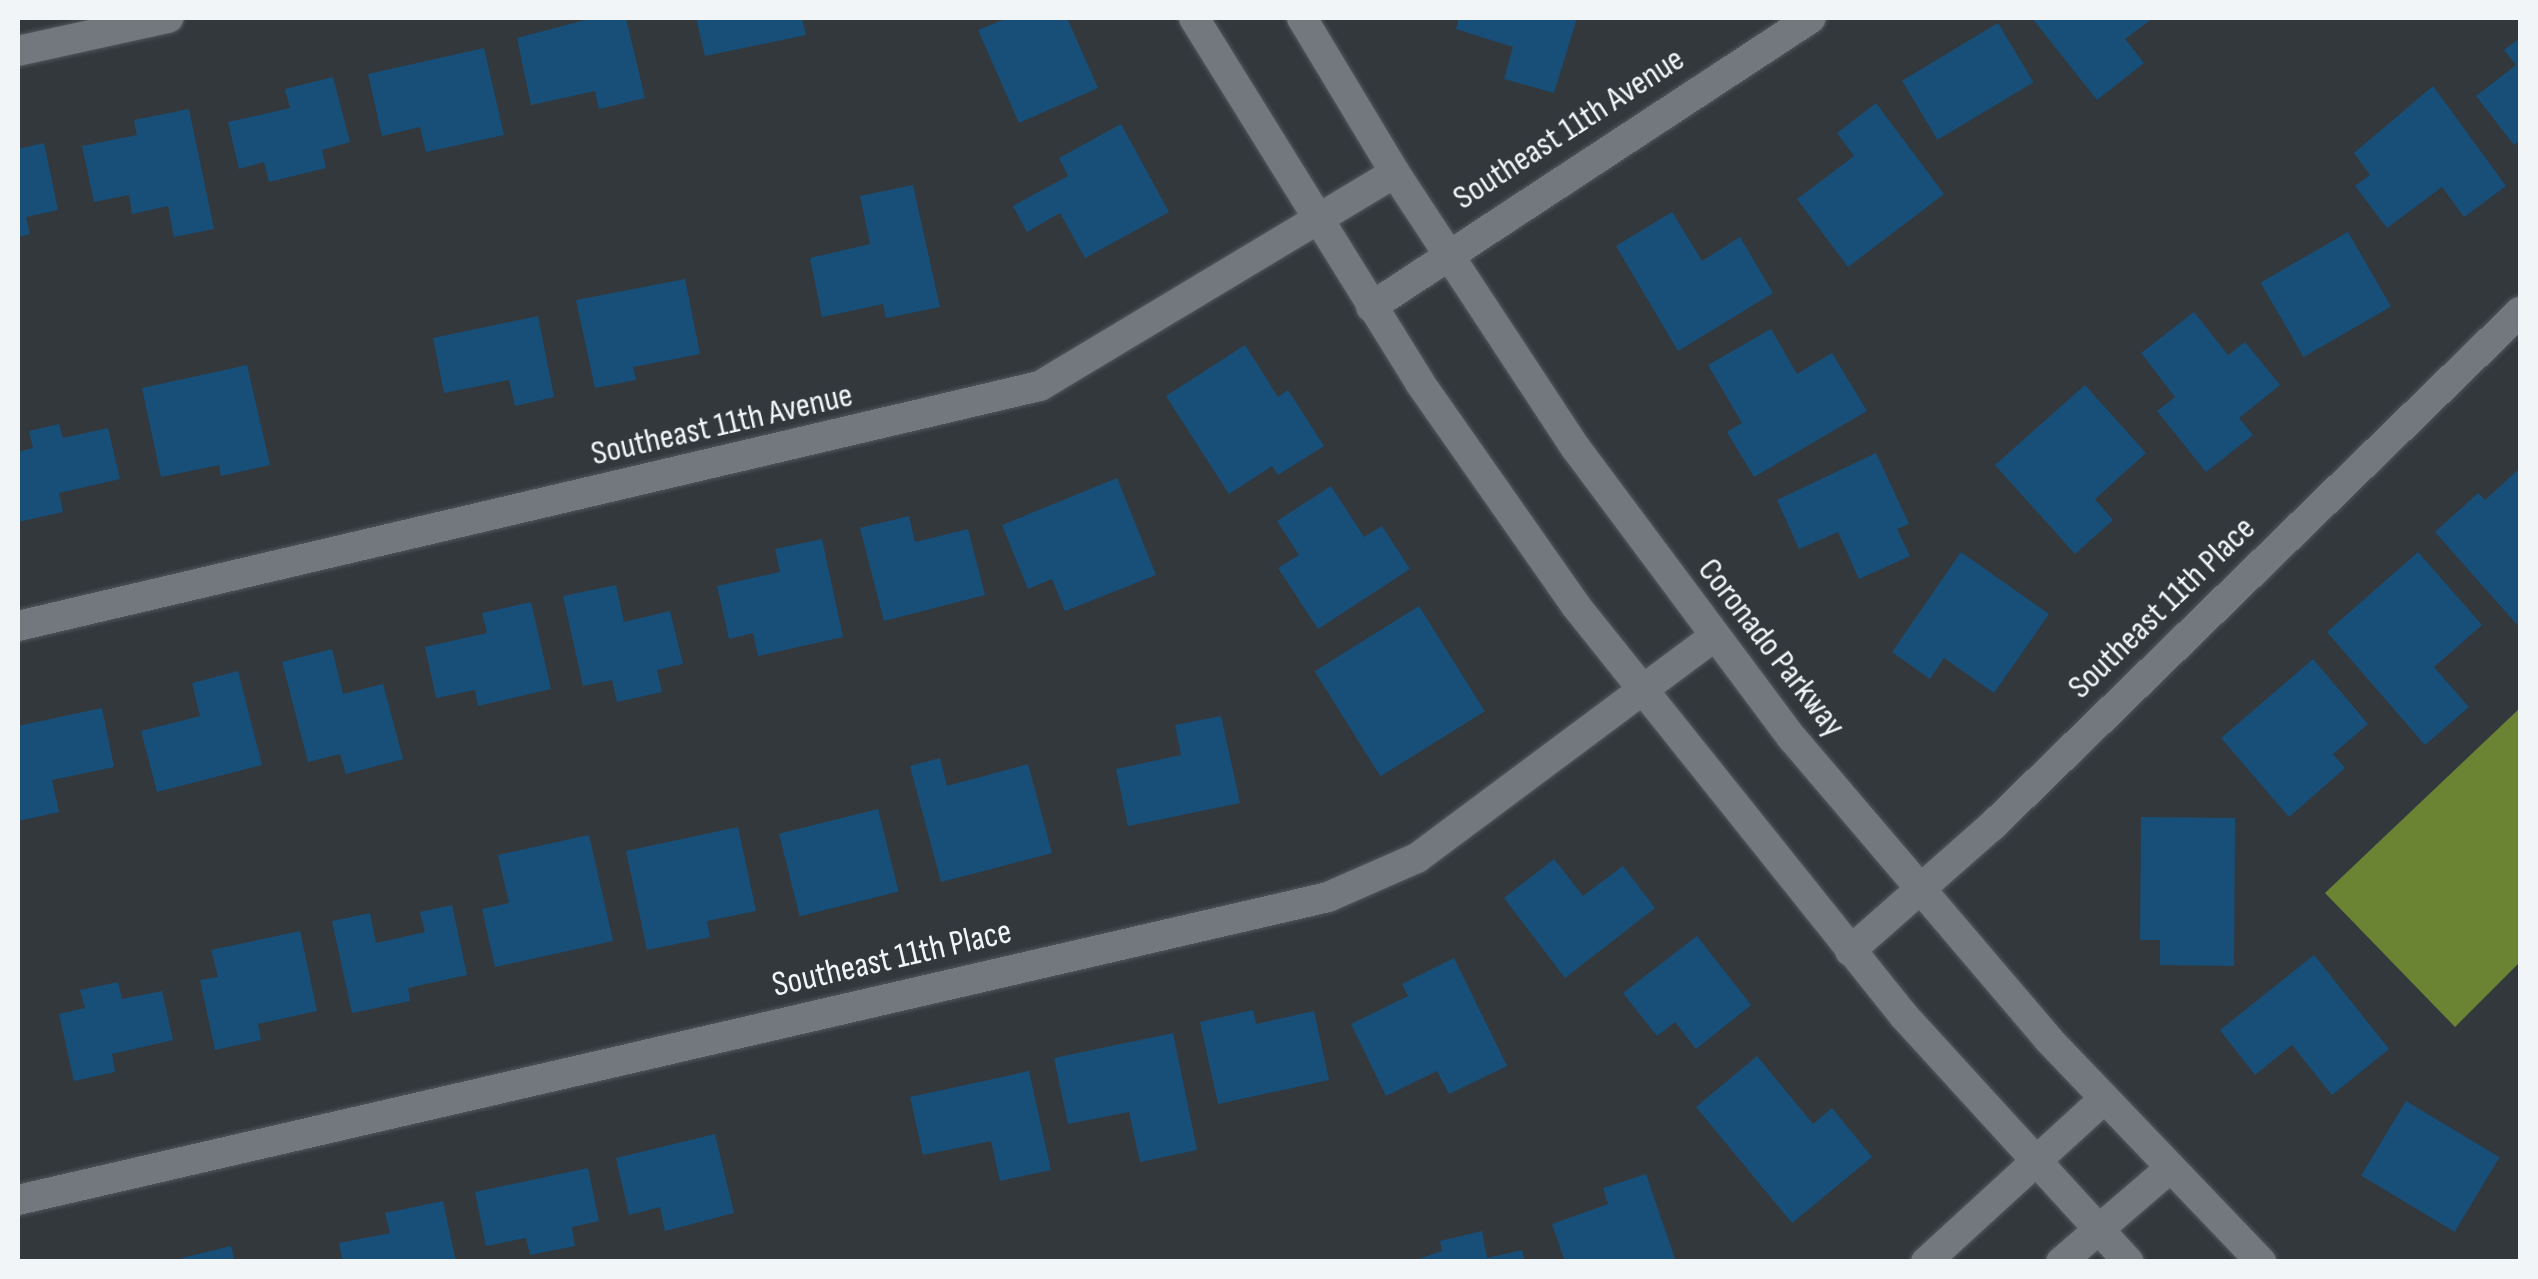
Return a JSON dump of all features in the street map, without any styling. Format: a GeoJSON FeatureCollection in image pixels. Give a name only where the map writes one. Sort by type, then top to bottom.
{"type":"FeatureCollection","features":[{"type":"Feature","properties":{"kind":"street"},"geometry":{"type":"LineString","coordinates":[[18,51],[168,18]]}},
{"type":"Feature","properties":{"kind":"street"},"geometry":{"type":"LineString","coordinates":[[1194,18],[1370,307],[1643,694],[1850,951],[2032,1162],[2129,1262]]}},
{"type":"Feature","properties":{"kind":"street","name":"Coronado Parkway"},"geometry":{"type":"LineString","coordinates":[[1302,18],[1394,173],[1575,448],[1713,636],[1917,891],[2104,1100],[2261,1262]]}},
{"type":"Feature","properties":{"kind":"street","name":"Southeast 11th Avenue"},"geometry":{"type":"LineString","coordinates":[[1370,307],[1446,253],[1811,18]]}},
{"type":"Feature","properties":{"kind":"street","name":"Southeast 11th Avenue"},"geometry":{"type":"LineString","coordinates":[[18,626],[1040,386],[1394,173]]}},
{"type":"Feature","properties":{"kind":"street","name":"Southeast 11th Place"},"geometry":{"type":"LineString","coordinates":[[1850,951],[2520,312]]}},
{"type":"Feature","properties":{"kind":"street","name":"Southeast 11th Place"},"geometry":{"type":"LineString","coordinates":[[18,1200],[1328,897],[1417,858],[1643,694],[1713,636]]}},
{"type":"Feature","properties":{"kind":"street"},"geometry":{"type":"LineString","coordinates":[[1926,1262],[2104,1100]]}},
{"type":"Feature","properties":{"kind":"street"},"geometry":{"type":"LineString","coordinates":[[2061,1262],[2169,1168]]}},
{"type":"Feature","properties":{"kind":"shaded area"},"geometry":{"type":"Polygon","coordinates":[[[2520,708],[2520,962],[2455,1027],[2325,893],[2520,708]]]}},
{"type":"Feature","properties":{"kind":"building"},"geometry":{"type":"Polygon","coordinates":[[[593,18],[626,18],[645,98],[599,109],[595,91],[531,105],[517,38],[593,18]]]}},
{"type":"Feature","properties":{"kind":"building"},"geometry":{"type":"Polygon","coordinates":[[[696,18],[802,18],[806,35],[705,56],[696,18]]]}},
{"type":"Feature","properties":{"kind":"building"},"geometry":{"type":"Polygon","coordinates":[[[1008,18],[1067,18],[1098,88],[1019,123],[978,30],[1008,18]]]}},
{"type":"Feature","properties":{"kind":"building"},"geometry":{"type":"Polygon","coordinates":[[[1459,18],[1577,18],[1554,93],[1504,79],[1513,47],[1456,29],[1459,18]]]}},
{"type":"Feature","properties":{"kind":"building"},"geometry":{"type":"Polygon","coordinates":[[[2032,18],[2153,18],[2125,39],[2144,63],[2097,100],[2032,18]]]}},
{"type":"Feature","properties":{"kind":"building"},"geometry":{"type":"Polygon","coordinates":[[[1998,23],[2034,82],[1938,140],[1902,81],[1998,23]]]}},
{"type":"Feature","properties":{"kind":"building"},"geometry":{"type":"Polygon","coordinates":[[[2520,38],[2520,140],[2514,145],[2476,96],[2516,65],[2504,50],[2520,38]]]}},
{"type":"Feature","properties":{"kind":"building"},"geometry":{"type":"Polygon","coordinates":[[[484,48],[504,135],[426,152],[420,127],[382,136],[368,74],[484,48]]]}},
{"type":"Feature","properties":{"kind":"building"},"geometry":{"type":"Polygon","coordinates":[[[333,77],[350,142],[322,150],[326,168],[269,182],[264,162],[239,169],[228,122],[290,108],[285,89],[333,77]]]}},
{"type":"Feature","properties":{"kind":"building"},"geometry":{"type":"Polygon","coordinates":[[[2433,86],[2506,186],[2464,217],[2442,187],[2387,228],[2355,186],[2370,175],[2354,153],[2433,86]]]}},
{"type":"Feature","properties":{"kind":"building"},"geometry":{"type":"Polygon","coordinates":[[[1876,103],[1944,194],[1848,267],[1797,199],[1854,156],[1837,133],[1876,103]]]}},
{"type":"Feature","properties":{"kind":"building"},"geometry":{"type":"Polygon","coordinates":[[[189,109],[214,229],[174,237],[168,206],[132,214],[129,195],[94,202],[82,146],[137,135],[134,120],[189,109]]]}},
{"type":"Feature","properties":{"kind":"building"},"geometry":{"type":"Polygon","coordinates":[[[1121,124],[1169,212],[1085,258],[1060,213],[1027,232],[1013,206],[1068,176],[1059,158],[1121,124]]]}},
{"type":"Feature","properties":{"kind":"building"},"geometry":{"type":"Polygon","coordinates":[[[44,143],[58,210],[26,217],[30,234],[18,237],[18,149],[44,143]]]}},
{"type":"Feature","properties":{"kind":"building"},"geometry":{"type":"Polygon","coordinates":[[[913,185],[940,307],[886,318],[883,304],[822,317],[810,258],[870,244],[860,196],[913,185]]]}},
{"type":"Feature","properties":{"kind":"building"},"geometry":{"type":"Polygon","coordinates":[[[1672,212],[1702,261],[1740,237],[1773,293],[1678,351],[1616,246],[1672,212]]]}},
{"type":"Feature","properties":{"kind":"building"},"geometry":{"type":"Polygon","coordinates":[[[2348,232],[2391,306],[2304,357],[2261,283],[2348,232]]]}},
{"type":"Feature","properties":{"kind":"building"},"geometry":{"type":"Polygon","coordinates":[[[685,279],[700,354],[633,367],[636,380],[595,388],[576,300],[685,279]]]}},
{"type":"Feature","properties":{"kind":"building"},"geometry":{"type":"Polygon","coordinates":[[[2194,312],[2228,355],[2245,342],[2280,385],[2239,418],[2253,435],[2206,472],[2157,411],[2175,397],[2141,353],[2194,312]]]}},
{"type":"Feature","properties":{"kind":"building"},"geometry":{"type":"Polygon","coordinates":[[[538,316],[554,397],[515,406],[509,380],[444,393],[433,338],[538,316]]]}},
{"type":"Feature","properties":{"kind":"building"},"geometry":{"type":"Polygon","coordinates":[[[1771,329],[1797,374],[1832,353],[1867,411],[1754,477],[1727,432],[1742,423],[1708,365],[1771,329]]]}},
{"type":"Feature","properties":{"kind":"building"},"geometry":{"type":"Polygon","coordinates":[[[1245,345],[1278,397],[1288,390],[1324,446],[1278,475],[1272,466],[1229,494],[1166,396],[1245,345]]]}},
{"type":"Feature","properties":{"kind":"building"},"geometry":{"type":"Polygon","coordinates":[[[247,365],[270,465],[221,476],[219,465],[161,477],[142,388],[247,365]]]}},
{"type":"Feature","properties":{"kind":"building"},"geometry":{"type":"Polygon","coordinates":[[[2085,385],[2146,453],[2095,499],[2113,520],[2075,554],[1995,465],[2085,385]]]}},
{"type":"Feature","properties":{"kind":"building"},"geometry":{"type":"Polygon","coordinates":[[[59,424],[63,438],[108,428],[120,479],[59,493],[63,512],[18,522],[18,452],[33,448],[29,431],[59,424]]]}},
{"type":"Feature","properties":{"kind":"building"},"geometry":{"type":"Polygon","coordinates":[[[1876,453],[1909,524],[1897,529],[1910,556],[1859,579],[1838,532],[1799,549],[1777,500],[1876,453]]]}},
{"type":"Feature","properties":{"kind":"building"},"geometry":{"type":"Polygon","coordinates":[[[2520,468],[2520,628],[2435,532],[2478,493],[2485,500],[2520,468]]]}},
{"type":"Feature","properties":{"kind":"building"},"geometry":{"type":"Polygon","coordinates":[[[1117,478],[1156,575],[1065,611],[1052,579],[1028,589],[1002,525],[1117,478]]]}},
{"type":"Feature","properties":{"kind":"building"},"geometry":{"type":"Polygon","coordinates":[[[1331,486],[1364,537],[1382,526],[1410,569],[1318,629],[1278,568],[1299,555],[1277,521],[1331,486]]]}},
{"type":"Feature","properties":{"kind":"building"},"geometry":{"type":"Polygon","coordinates":[[[909,516],[915,542],[968,529],[985,595],[884,621],[860,528],[909,516]]]}},
{"type":"Feature","properties":{"kind":"building"},"geometry":{"type":"Polygon","coordinates":[[[822,539],[843,637],[758,656],[753,633],[729,639],[717,586],[780,572],[775,549],[822,539]]]}},
{"type":"Feature","properties":{"kind":"building"},"geometry":{"type":"Polygon","coordinates":[[[1961,552],[2049,614],[1994,693],[1944,658],[1930,679],[1892,652],[1961,552]]]}},
{"type":"Feature","properties":{"kind":"building"},"geometry":{"type":"Polygon","coordinates":[[[2418,552],[2482,625],[2434,667],[2469,707],[2425,745],[2327,632],[2418,552]]]}},
{"type":"Feature","properties":{"kind":"building"},"geometry":{"type":"Polygon","coordinates":[[[616,585],[624,622],[670,611],[683,664],[657,670],[662,692],[617,702],[612,680],[583,686],[563,596],[616,585]]]}},
{"type":"Feature","properties":{"kind":"building"},"geometry":{"type":"Polygon","coordinates":[[[531,602],[551,689],[478,706],[475,690],[436,698],[425,647],[487,633],[482,613],[531,602]]]}},
{"type":"Feature","properties":{"kind":"building"},"geometry":{"type":"Polygon","coordinates":[[[1419,606],[1485,711],[1380,776],[1315,671],[1419,606]]]}},
{"type":"Feature","properties":{"kind":"building"},"geometry":{"type":"Polygon","coordinates":[[[332,649],[343,694],[383,684],[403,759],[346,774],[340,754],[308,762],[282,662],[332,649]]]}},
{"type":"Feature","properties":{"kind":"building"},"geometry":{"type":"Polygon","coordinates":[[[2313,659],[2368,724],[2333,754],[2345,768],[2289,817],[2221,738],[2313,659]]]}},
{"type":"Feature","properties":{"kind":"building"},"geometry":{"type":"Polygon","coordinates":[[[238,671],[262,765],[157,792],[141,731],[200,716],[192,683],[238,671]]]}},
{"type":"Feature","properties":{"kind":"building"},"geometry":{"type":"Polygon","coordinates":[[[102,708],[114,767],[52,780],[59,812],[18,821],[18,726],[102,708]]]}},
{"type":"Feature","properties":{"kind":"building"},"geometry":{"type":"Polygon","coordinates":[[[1221,716],[1240,803],[1128,826],[1116,769],[1181,755],[1175,725],[1221,716]]]}},
{"type":"Feature","properties":{"kind":"building"},"geometry":{"type":"Polygon","coordinates":[[[940,758],[947,786],[1028,764],[1052,853],[941,882],[910,766],[940,758]]]}},
{"type":"Feature","properties":{"kind":"building"},"geometry":{"type":"Polygon","coordinates":[[[878,809],[899,891],[800,916],[779,834],[878,809]]]}},
{"type":"Feature","properties":{"kind":"building"},"geometry":{"type":"Polygon","coordinates":[[[2141,817],[2235,818],[2234,966],[2160,965],[2160,940],[2140,940],[2141,817]]]}},
{"type":"Feature","properties":{"kind":"building"},"geometry":{"type":"Polygon","coordinates":[[[738,827],[756,911],[707,921],[710,937],[647,950],[626,851],[738,827]]]}},
{"type":"Feature","properties":{"kind":"building"},"geometry":{"type":"Polygon","coordinates":[[[589,835],[613,941],[495,967],[482,909],[509,903],[498,855],[589,835]]]}},
{"type":"Feature","properties":{"kind":"building"},"geometry":{"type":"Polygon","coordinates":[[[1554,859],[1583,896],[1623,866],[1655,908],[1565,978],[1504,898],[1554,859]]]}},
{"type":"Feature","properties":{"kind":"building"},"geometry":{"type":"Polygon","coordinates":[[[452,905],[467,975],[408,988],[410,1001],[352,1013],[332,921],[370,913],[376,943],[425,932],[420,912],[452,905]]]}},
{"type":"Feature","properties":{"kind":"building"},"geometry":{"type":"Polygon","coordinates":[[[300,931],[317,1011],[258,1024],[261,1040],[215,1050],[200,980],[218,977],[211,950],[300,931]]]}},
{"type":"Feature","properties":{"kind":"building"},"geometry":{"type":"Polygon","coordinates":[[[1697,936],[1751,1005],[1696,1049],[1675,1022],[1657,1036],[1623,993],[1697,936]]]}},
{"type":"Feature","properties":{"kind":"building"},"geometry":{"type":"Polygon","coordinates":[[[2314,955],[2389,1049],[2332,1095],[2292,1045],[2255,1075],[2220,1030],[2314,955]]]}},
{"type":"Feature","properties":{"kind":"building"},"geometry":{"type":"Polygon","coordinates":[[[1454,958],[1507,1066],[1449,1094],[1437,1071],[1386,1096],[1351,1024],[1408,996],[1402,984],[1454,958]]]}},
{"type":"Feature","properties":{"kind":"building"},"geometry":{"type":"Polygon","coordinates":[[[118,982],[122,999],[162,991],[173,1040],[112,1054],[115,1072],[74,1081],[59,1014],[85,1008],[80,990],[118,982]]]}},
{"type":"Feature","properties":{"kind":"building"},"geometry":{"type":"Polygon","coordinates":[[[1253,1010],[1256,1024],[1314,1011],[1329,1080],[1218,1104],[1200,1022],[1253,1010]]]}},
{"type":"Feature","properties":{"kind":"building"},"geometry":{"type":"Polygon","coordinates":[[[1173,1033],[1197,1150],[1140,1162],[1129,1112],[1068,1124],[1054,1058],[1173,1033]]]}},
{"type":"Feature","properties":{"kind":"building"},"geometry":{"type":"Polygon","coordinates":[[[1757,1056],[1813,1124],[1832,1108],[1872,1157],[1792,1223],[1696,1107],[1757,1056]]]}},
{"type":"Feature","properties":{"kind":"building"},"geometry":{"type":"Polygon","coordinates":[[[1029,1071],[1051,1170],[1000,1181],[991,1141],[923,1155],[910,1097],[1029,1071]]]}},
{"type":"Feature","properties":{"kind":"building"},"geometry":{"type":"Polygon","coordinates":[[[2406,1101],[2499,1157],[2455,1232],[2361,1176],[2406,1101]]]}},
{"type":"Feature","properties":{"kind":"building"},"geometry":{"type":"Polygon","coordinates":[[[715,1134],[734,1213],[665,1231],[660,1207],[629,1215],[616,1158],[715,1134]]]}},
{"type":"Feature","properties":{"kind":"building"},"geometry":{"type":"Polygon","coordinates":[[[588,1168],[599,1221],[572,1227],[575,1246],[530,1255],[526,1238],[486,1246],[475,1192],[588,1168]]]}},
{"type":"Feature","properties":{"kind":"building"},"geometry":{"type":"Polygon","coordinates":[[[1646,1174],[1676,1262],[1565,1262],[1552,1224],[1608,1204],[1603,1188],[1646,1174]]]}},
{"type":"Feature","properties":{"kind":"building"},"geometry":{"type":"Polygon","coordinates":[[[443,1201],[456,1262],[343,1262],[339,1243],[390,1233],[385,1213],[443,1201]]]}},
{"type":"Feature","properties":{"kind":"building"},"geometry":{"type":"Polygon","coordinates":[[[1482,1231],[1487,1258],[1522,1250],[1525,1262],[1410,1262],[1442,1251],[1440,1241],[1482,1231]]]}},
{"type":"Feature","properties":{"kind":"building"},"geometry":{"type":"Polygon","coordinates":[[[231,1246],[235,1262],[183,1262],[182,1258],[231,1246]]]}}]}
